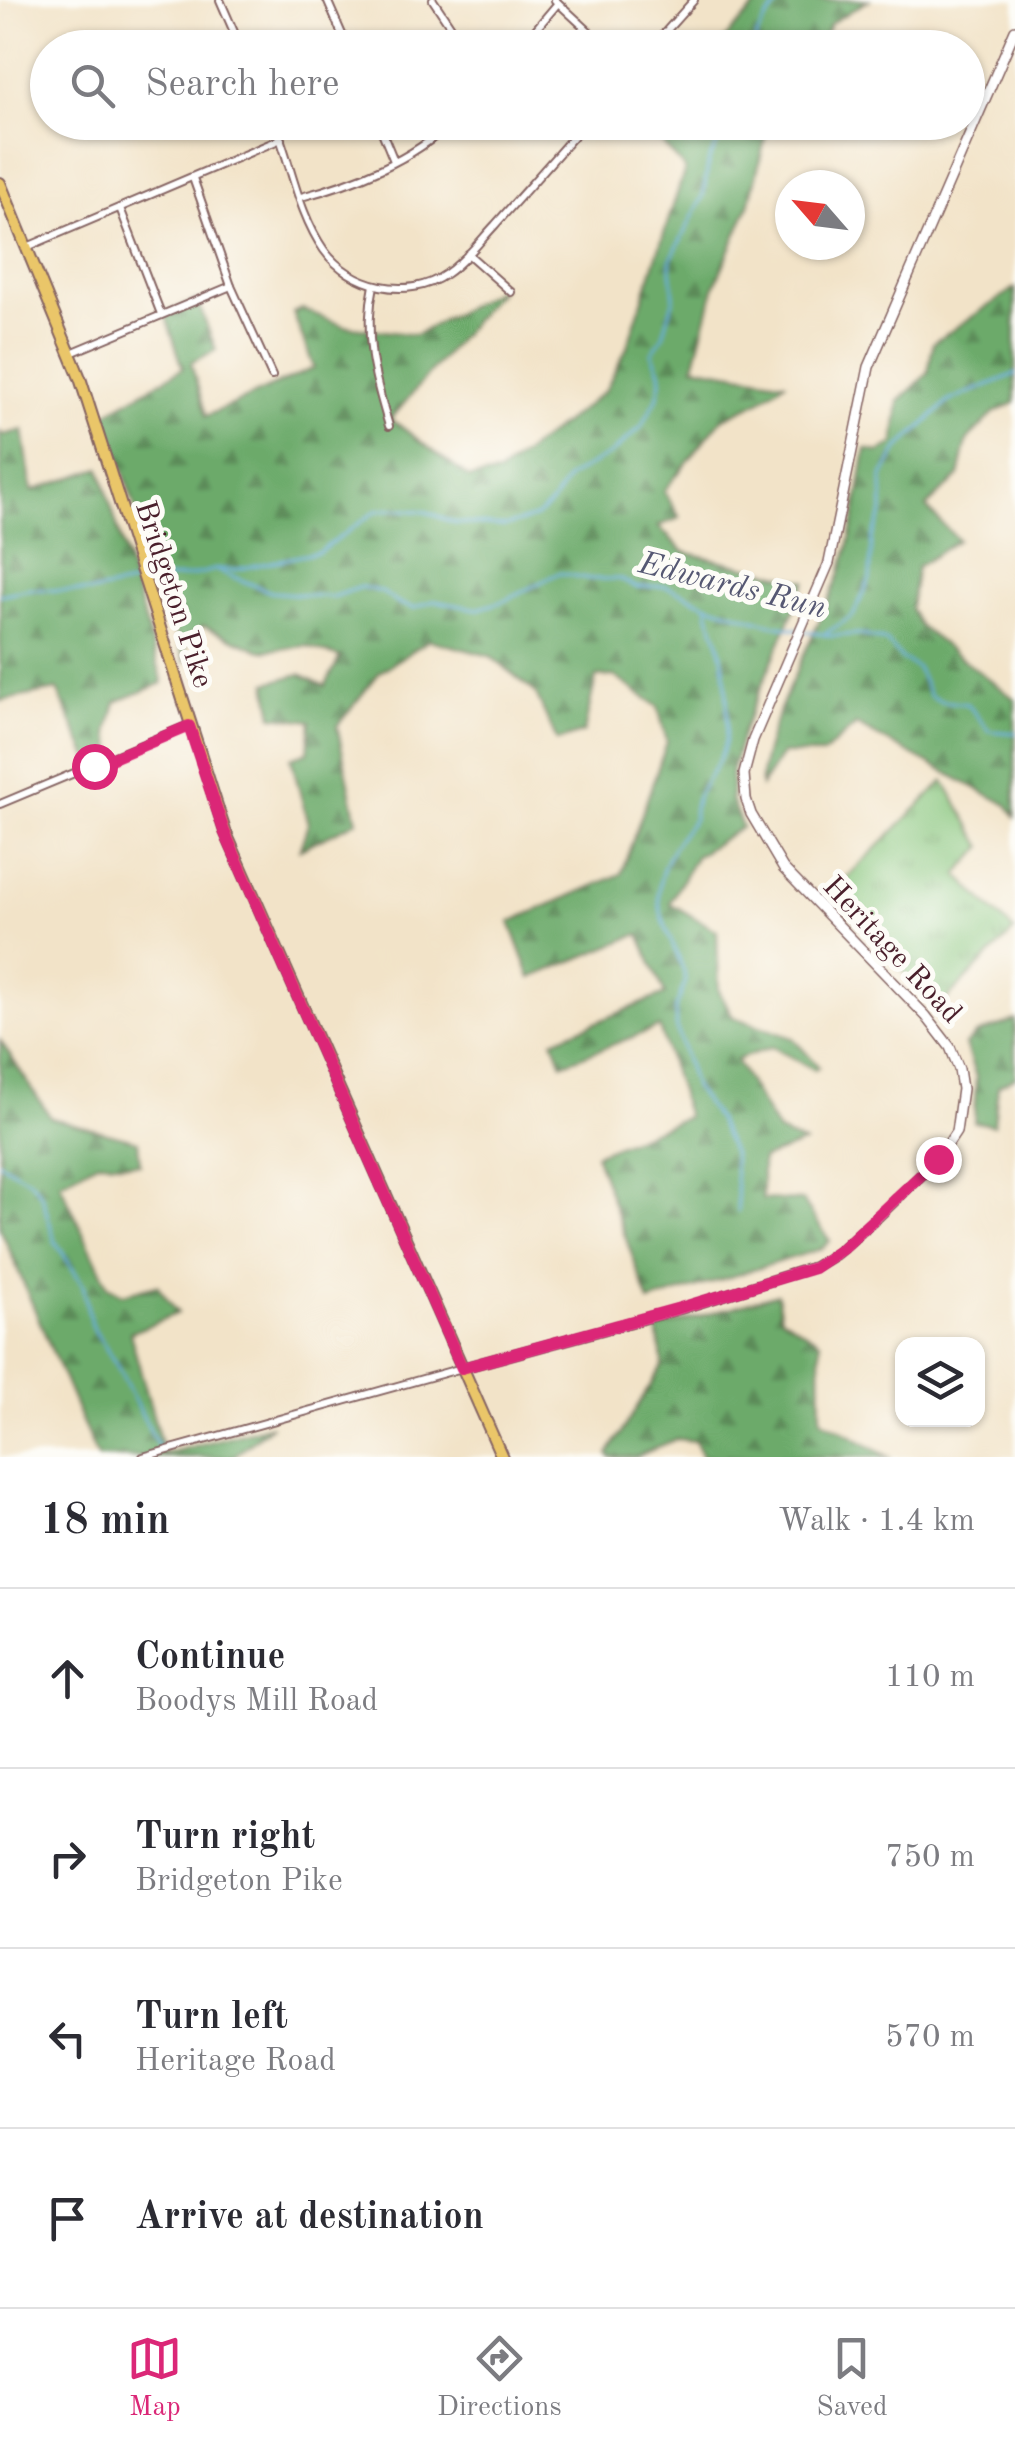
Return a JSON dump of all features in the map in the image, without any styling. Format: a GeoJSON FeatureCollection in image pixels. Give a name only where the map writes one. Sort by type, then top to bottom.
{"type":"FeatureCollection","features":[{"type":"Feature","properties":{"kind":"main road","name":"Bridgeton Pike"},"geometry":{"type":"LineString","coordinates":[[0,183],[70,353],[224,831],[502,1457]]}},
{"type":"Feature","properties":{"kind":"street"},"geometry":{"type":"LineString","coordinates":[[220,0],[233,30]]}},
{"type":"Feature","properties":{"kind":"street"},"geometry":{"type":"LineString","coordinates":[[327,0],[340,30]]}},
{"type":"Feature","properties":{"kind":"street"},"geometry":{"type":"LineString","coordinates":[[433,0],[454,30]]}},
{"type":"Feature","properties":{"kind":"street"},"geometry":{"type":"LineString","coordinates":[[667,30],[694,0]]}},
{"type":"Feature","properties":{"kind":"street"},"geometry":{"type":"LineString","coordinates":[[535,30],[558,1],[588,30]]}},
{"type":"Feature","properties":{"kind":"street","name":"Heritage Road"},"geometry":{"type":"LineString","coordinates":[[985,99],[1015,30]]}},
{"type":"Feature","properties":{"kind":"street"},"geometry":{"type":"LineString","coordinates":[[26,247],[279,140]]}},
{"type":"Feature","properties":{"kind":"street"},"geometry":{"type":"LineString","coordinates":[[281,140],[325,252],[351,277],[374,285],[404,288],[436,280],[468,254],[570,140]]}},
{"type":"Feature","properties":{"kind":"street"},"geometry":{"type":"LineString","coordinates":[[385,140],[394,161]]}},
{"type":"Feature","properties":{"kind":"street"},"geometry":{"type":"LineString","coordinates":[[301,197],[330,189],[394,161],[431,140]]}},
{"type":"Feature","properties":{"kind":"street","name":"Heritage Road"},"geometry":{"type":"LineString","coordinates":[[142,1457],[814,1268],[879,1216],[938,1159],[956,1132],[962,1110],[962,1084],[950,1047],[926,1016],[788,874],[764,839],[748,806],[744,784],[748,756],[834,543],[869,367],[967,140]]}},
{"type":"Feature","properties":{"kind":"street"},"geometry":{"type":"LineString","coordinates":[[193,178],[231,286],[272,376]]}},
{"type":"Feature","properties":{"kind":"street"},"geometry":{"type":"LineString","coordinates":[[120,208],[160,314]]}},
{"type":"Feature","properties":{"kind":"street"},"geometry":{"type":"LineString","coordinates":[[468,254],[511,292]]}},
{"type":"Feature","properties":{"kind":"street"},"geometry":{"type":"LineString","coordinates":[[374,285],[368,322],[369,355],[389,426]]}},
{"type":"Feature","properties":{"kind":"street"},"geometry":{"type":"LineString","coordinates":[[70,353],[231,286]]}},
{"type":"Feature","properties":{"kind":"street"},"geometry":{"type":"LineString","coordinates":[[0,804],[189,726]]}},
{"type":"Feature","properties":{"kind":"green space"},"geometry":{"type":"Polygon","coordinates":[[[762,0],[869,0],[831,23],[828,30],[733,30],[762,0]]]}},
{"type":"Feature","properties":{"kind":"green space"},"geometry":{"type":"Polygon","coordinates":[[[659,140],[765,140],[749,205],[715,285],[694,366],[785,382],[758,402],[722,419],[664,491],[680,518],[658,526],[684,552],[806,581],[744,728],[732,769],[731,800],[742,827],[695,857],[670,903],[717,931],[719,991],[733,1017],[793,1038],[819,1067],[815,1070],[772,1047],[736,1060],[778,1132],[804,1143],[762,1159],[762,1199],[803,1201],[830,1241],[821,1249],[649,1302],[595,1154],[687,1117],[659,1027],[562,1064],[553,1040],[665,994],[639,934],[531,978],[510,922],[621,874],[667,742],[658,707],[614,676],[596,677],[584,732],[557,741],[535,692],[490,656],[429,640],[380,672],[337,726],[357,821],[300,849],[308,824],[291,758],[308,752],[311,721],[273,716],[267,683],[300,674],[325,686],[340,657],[306,646],[261,651],[204,626],[187,637],[185,663],[105,414],[183,368],[165,314],[197,300],[216,350],[191,363],[206,416],[314,368],[293,313],[302,309],[345,326],[416,335],[502,287],[391,419],[469,478],[498,474],[605,391],[627,347],[685,169],[659,140]]]}},
{"type":"Feature","properties":{"kind":"green space"},"geometry":{"type":"Polygon","coordinates":[[[1015,288],[1015,403],[995,412],[967,441],[959,476],[926,507],[958,540],[917,567],[910,608],[919,626],[1015,699],[1015,816],[1007,805],[856,725],[823,754],[782,754],[761,786],[769,739],[846,555],[866,449],[879,452],[894,444],[899,401],[928,373],[933,343],[1015,288]]]}},
{"type":"Feature","properties":{"kind":"green space"},"geometry":{"type":"Polygon","coordinates":[[[23,430],[32,491],[100,468],[163,683],[116,702],[108,733],[114,751],[90,762],[57,690],[0,701],[0,432],[3,435],[23,430]]]}},
{"type":"Feature","properties":{"kind":"green space"},"geometry":{"type":"Polygon","coordinates":[[[944,781],[983,847],[957,875],[1014,931],[938,1008],[830,894],[944,781]]]}},
{"type":"Feature","properties":{"kind":"green space"},"geometry":{"type":"Polygon","coordinates":[[[1015,1020],[1015,1077],[998,1086],[994,1125],[974,1122],[976,1077],[965,1045],[976,1034],[1015,1020]]]}},
{"type":"Feature","properties":{"kind":"green space"},"geometry":{"type":"Polygon","coordinates":[[[0,1040],[51,1118],[138,1141],[140,1164],[97,1162],[60,1183],[108,1286],[123,1294],[157,1285],[178,1313],[130,1333],[164,1454],[272,1425],[233,1457],[97,1457],[0,1228],[0,1040]]]}},
{"type":"Feature","properties":{"kind":"green space"},"geometry":{"type":"Polygon","coordinates":[[[777,1294],[781,1317],[820,1341],[821,1419],[889,1457],[702,1457],[695,1441],[676,1439],[636,1457],[608,1454],[663,1365],[657,1329],[777,1294]]]}},
{"type":"Feature","properties":{"kind":"waterway"},"geometry":{"type":"LineString","coordinates":[[760,30],[785,0]]}},
{"type":"Feature","properties":{"kind":"waterway"},"geometry":{"type":"LineString","coordinates":[[149,580],[234,570],[319,552],[376,511],[427,512],[455,523],[505,526],[536,517],[551,504],[569,477],[612,453],[641,427],[657,399],[660,371],[652,353],[663,336],[674,297],[670,261],[703,196],[709,160],[720,140]]}},
{"type":"Feature","properties":{"kind":"waterway"},"geometry":{"type":"LineString","coordinates":[[826,633],[853,616],[870,579],[872,538],[883,512],[882,478],[898,449],[949,401],[1015,374]]}},
{"type":"Feature","properties":{"kind":"waterway","name":"Edwards Run"},"geometry":{"type":"LineString","coordinates":[[216,570],[271,592],[332,597],[361,587],[382,592],[397,603],[414,608],[434,601],[478,609],[504,601],[559,573],[619,579],[636,587],[666,586],[708,605],[774,625],[831,636],[859,634],[886,641],[902,659],[917,668],[930,696],[967,704],[990,731],[1015,733]]}},
{"type":"Feature","properties":{"kind":"waterway","name":"Edwards Run"},"geometry":{"type":"LineString","coordinates":[[0,595],[29,589],[91,592],[142,582]]}},
{"type":"Feature","properties":{"kind":"waterway"},"geometry":{"type":"LineString","coordinates":[[708,606],[725,679],[725,743],[696,799],[694,819],[666,861],[659,899],[684,972],[685,983],[675,1010],[676,1026],[694,1087],[717,1119],[733,1154],[738,1211]]}},
{"type":"Feature","properties":{"kind":"waterway"},"geometry":{"type":"LineString","coordinates":[[0,1163],[31,1181],[42,1196],[55,1241],[83,1285],[91,1325],[158,1446]]}},
{"type":"Feature","properties":{"kind":"route"},"geometry":{"type":"LineString","coordinates":[[94,766],[189,726],[224,831],[462,1368],[814,1268],[842,1249],[938,1159]]}}]}
